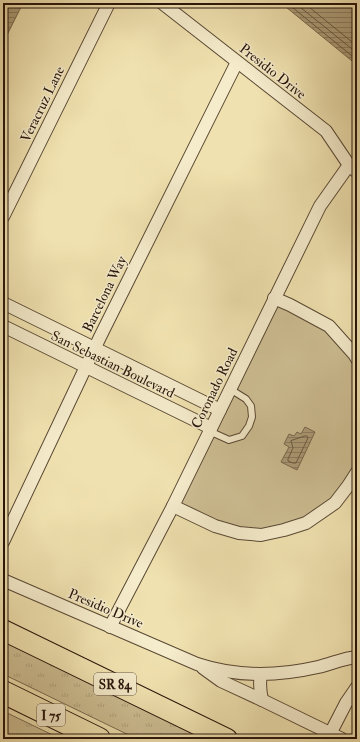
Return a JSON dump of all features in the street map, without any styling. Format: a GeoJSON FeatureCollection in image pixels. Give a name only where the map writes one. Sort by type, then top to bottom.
{"type":"FeatureCollection","features":[{"type":"Feature","properties":{"kind":"highway","name":"I 75"},"geometry":{"type":"LineString","coordinates":[[3,692],[99,739]]}},
{"type":"Feature","properties":{"kind":"main road","name":"SR 84"},"geometry":{"type":"LineString","coordinates":[[3,630],[227,739]]}},
{"type":"Feature","properties":{"kind":"street","name":"Veracruz Lane"},"geometry":{"type":"LineString","coordinates":[[3,218],[109,3]]}},
{"type":"Feature","properties":{"kind":"street","name":"Presidio Drive"},"geometry":{"type":"LineString","coordinates":[[162,3],[326,131],[353,168]]}},
{"type":"Feature","properties":{"kind":"street","name":"Barcelona Way"},"geometry":{"type":"LineString","coordinates":[[3,542],[94,348],[237,62]]}},
{"type":"Feature","properties":{"kind":"street","name":"Coronado Road"},"geometry":{"type":"LineString","coordinates":[[110,627],[220,410],[320,206],[353,168]]}},
{"type":"Feature","properties":{"kind":"street"},"geometry":{"type":"LineString","coordinates":[[274,298],[329,326],[357,359]]}},
{"type":"Feature","properties":{"kind":"street","name":"San Sebastian Boulevard"},"geometry":{"type":"LineString","coordinates":[[3,304],[220,410]]}},
{"type":"Feature","properties":{"kind":"street","name":"San Sebastian Boulevard"},"geometry":{"type":"LineString","coordinates":[[3,326],[210,430]]}},
{"type":"Feature","properties":{"kind":"street"},"geometry":{"type":"LineString","coordinates":[[172,506],[215,526],[239,533],[261,535],[306,523],[335,503],[357,472]]}},
{"type":"Feature","properties":{"kind":"street","name":"Presidio Drive"},"geometry":{"type":"LineString","coordinates":[[3,580],[110,627],[212,669],[261,674],[289,672],[320,667],[351,657],[357,657]]}},
{"type":"Feature","properties":{"kind":"street","name":"Presidio Drive"},"geometry":{"type":"LineString","coordinates":[[197,664],[221,682],[342,739]]}},
{"type":"Feature","properties":{"kind":"street"},"geometry":{"type":"LineString","coordinates":[[261,674],[260,690],[262,700]]}},
{"type":"Feature","properties":{"kind":"street"},"geometry":{"type":"LineString","coordinates":[[330,734],[346,703],[357,687]]}},
{"type":"Feature","properties":{"kind":"lane"},"geometry":{"type":"LineString","coordinates":[[210,430],[229,440],[242,436],[249,426],[252,417],[251,406],[246,399],[230,389]]}},
{"type":"Feature","properties":{"kind":"green space"},"geometry":{"type":"Polygon","coordinates":[[[274,298],[329,326],[357,359],[357,472],[348,486],[306,523],[239,533],[173,506],[274,298]]]}},
{"type":"Feature","properties":{"kind":"green space"},"geometry":{"type":"Polygon","coordinates":[[[3,638],[209,739],[137,739],[3,674],[3,638]]]}},
{"type":"Feature","properties":{"kind":"green space"},"geometry":{"type":"Polygon","coordinates":[[[3,711],[61,739],[8,739],[3,736],[3,711]]]}},
{"type":"Feature","properties":{"kind":"water"},"geometry":{"type":"Polygon","coordinates":[[[3,3],[23,3],[3,43],[3,3]]]}},
{"type":"Feature","properties":{"kind":"water"},"geometry":{"type":"Polygon","coordinates":[[[281,3],[357,3],[357,65],[281,3]]]}},
{"type":"Feature","properties":{"kind":"water"},"geometry":{"type":"Polygon","coordinates":[[[305,427],[315,432],[297,470],[281,462],[289,447],[284,444],[289,434],[294,436],[297,432],[301,434],[305,427]]]}}]}
